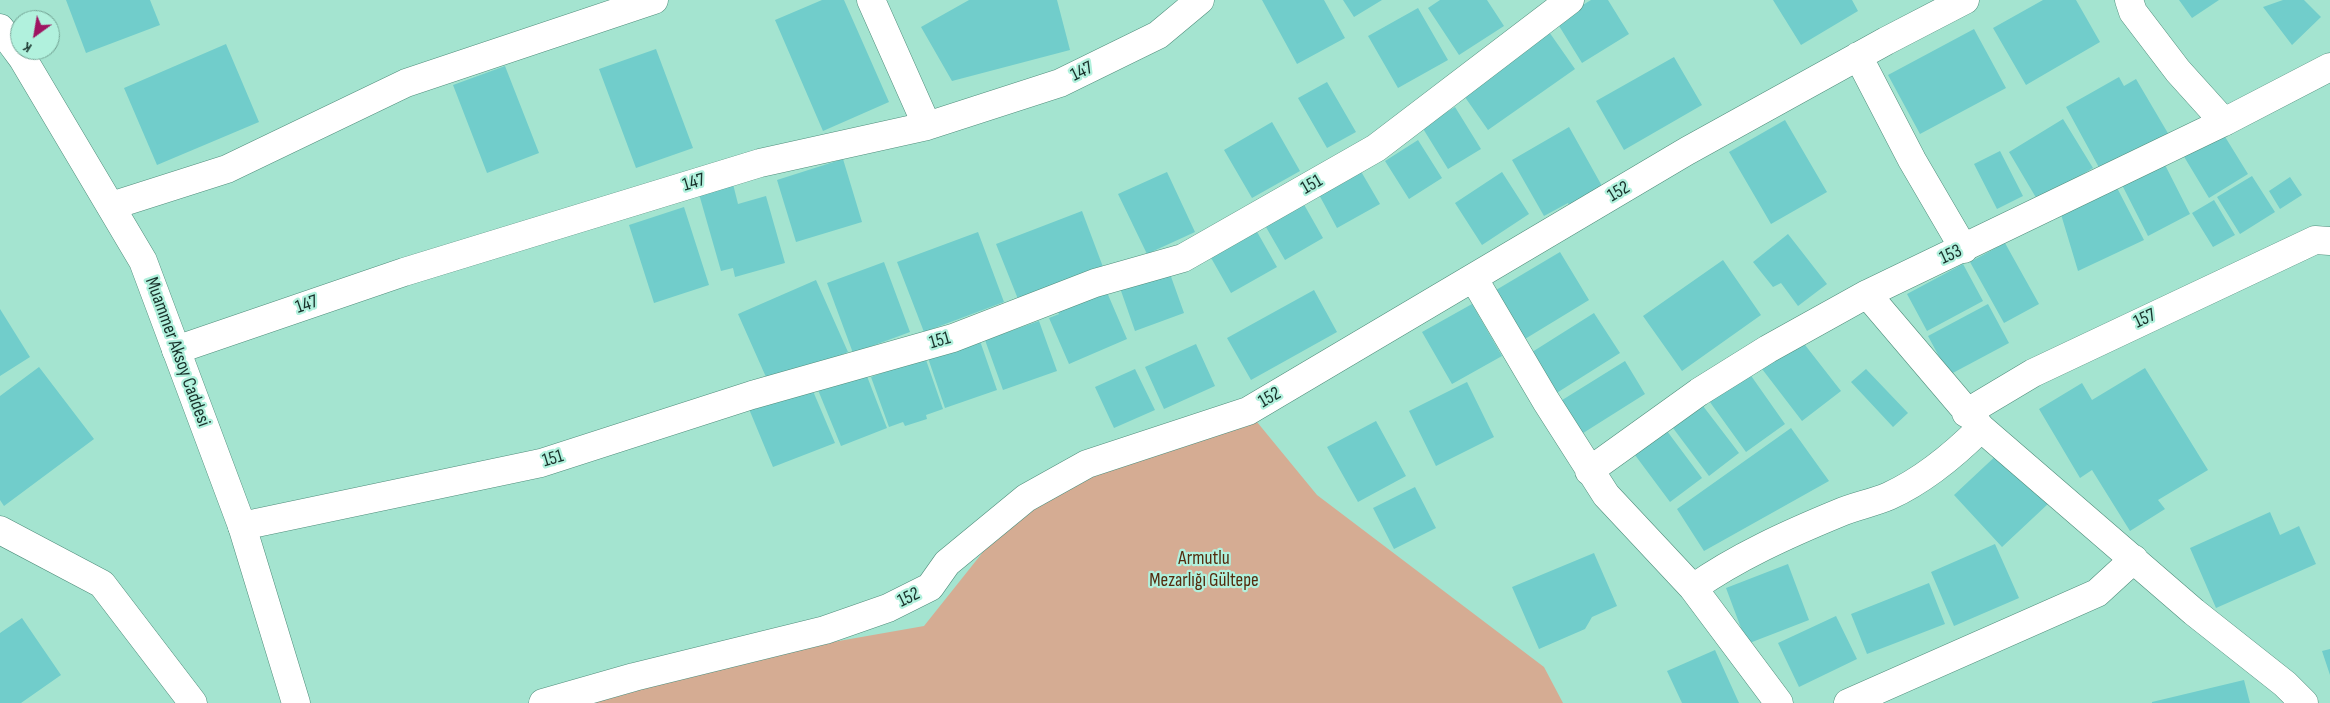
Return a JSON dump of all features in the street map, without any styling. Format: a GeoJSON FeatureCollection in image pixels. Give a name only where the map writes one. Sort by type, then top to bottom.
{"type":"FeatureCollection","features":[{"type":"Feature","properties":{"kind":"street"},"geometry":{"type":"LineString","coordinates":[[111,206],[227,170],[406,83],[654,0]]}},
{"type":"Feature","properties":{"kind":"street"},"geometry":{"type":"LineString","coordinates":[[871,0],[927,126]]}},
{"type":"Feature","properties":{"kind":"street","name":"147"},"geometry":{"type":"LineString","coordinates":[[176,350],[404,272],[760,163],[927,126],[1060,82],[1158,35],[1200,0]]}},
{"type":"Feature","properties":{"kind":"street","name":"151"},"geometry":{"type":"LineString","coordinates":[[242,526],[541,464],[752,395],[954,338],[1095,283],[1183,258],[1376,148],[1570,0]]}},
{"type":"Feature","properties":{"kind":"street","name":"152"},"geometry":{"type":"LineString","coordinates":[[543,703],[634,676],[825,630],[888,608],[930,588],[947,563],[1026,498],[1087,464],[1248,411],[1688,151],[1858,56],[1966,0]]}},
{"type":"Feature","properties":{"kind":"street"},"geometry":{"type":"LineString","coordinates":[[2129,0],[2133,12],[2172,63],[2224,122]]}},
{"type":"Feature","properties":{"kind":"street","name":"Muammer Aksoy Caddesi"},"geometry":{"type":"LineString","coordinates":[[0,28],[23,59],[143,261],[242,526],[296,703]]}},
{"type":"Feature","properties":{"kind":"street"},"geometry":{"type":"LineString","coordinates":[[1858,56],[1912,160],[1964,249]]}},
{"type":"Feature","properties":{"kind":"street","name":"153"},"geometry":{"type":"LineString","coordinates":[[1589,471],[1699,392],[1768,349],[1867,294],[1964,249],[2224,122],[2330,67]]}},
{"type":"Feature","properties":{"kind":"street","name":"157"},"geometry":{"type":"LineString","coordinates":[[1693,588],[1721,568],[1778,540],[1840,512],[1889,496],[1925,476],[1960,450],[1973,420],[2033,373],[2315,240],[2330,241]]}},
{"type":"Feature","properties":{"kind":"street"},"geometry":{"type":"LineString","coordinates":[[1474,279],[1589,471],[1606,495],[1693,588],[1778,703]]}},
{"type":"Feature","properties":{"kind":"street"},"geometry":{"type":"LineString","coordinates":[[1867,294],[1973,420],[2194,612],[2285,684],[2304,703]]}},
{"type":"Feature","properties":{"kind":"street"},"geometry":{"type":"LineString","coordinates":[[0,530],[102,584],[193,703]]}},
{"type":"Feature","properties":{"kind":"street"},"geometry":{"type":"LineString","coordinates":[[1848,703],[2097,593],[2134,560]]}},
{"type":"Feature","properties":{"kind":"green space","name":"Armutlu Mezarlığı Gültepe"},"geometry":{"type":"Polygon","coordinates":[[[1248,411],[1317,495],[1544,667],[1563,703],[581,703],[634,677],[924,626],[1026,498],[1248,411]]]}},
{"type":"Feature","properties":{"kind":"building"},"geometry":{"type":"Polygon","coordinates":[[[66,0],[150,0],[160,25],[86,53],[66,0]]]}},
{"type":"Feature","properties":{"kind":"building"},"geometry":{"type":"Polygon","coordinates":[[[822,0],[844,0],[889,102],[823,131],[775,20],[822,0]]]}},
{"type":"Feature","properties":{"kind":"building"},"geometry":{"type":"Polygon","coordinates":[[[969,0],[1057,0],[1070,50],[952,81],[921,27],[969,0]]]}},
{"type":"Feature","properties":{"kind":"building"},"geometry":{"type":"Polygon","coordinates":[[[1262,0],[1324,0],[1345,38],[1297,64],[1262,0]]]}},
{"type":"Feature","properties":{"kind":"building"},"geometry":{"type":"Polygon","coordinates":[[[1343,0],[1382,0],[1354,17],[1343,0]]]}},
{"type":"Feature","properties":{"kind":"building"},"geometry":{"type":"Polygon","coordinates":[[[1440,0],[1487,0],[1504,26],[1459,55],[1428,8],[1440,0]]]}},
{"type":"Feature","properties":{"kind":"building"},"geometry":{"type":"Polygon","coordinates":[[[1591,0],[1608,0],[1629,34],[1582,63],[1556,21],[1591,0]]]}},
{"type":"Feature","properties":{"kind":"building"},"geometry":{"type":"Polygon","coordinates":[[[1773,0],[1852,0],[1858,11],[1801,45],[1773,0]]]}},
{"type":"Feature","properties":{"kind":"building"},"geometry":{"type":"Polygon","coordinates":[[[2043,0],[2076,0],[2100,42],[2026,85],[1993,28],[2043,0]]]}},
{"type":"Feature","properties":{"kind":"building"},"geometry":{"type":"Polygon","coordinates":[[[2179,0],[2219,0],[2192,18],[2179,0]]]}},
{"type":"Feature","properties":{"kind":"building"},"geometry":{"type":"Polygon","coordinates":[[[2283,0],[2304,0],[2321,17],[2292,45],[2263,7],[2283,0]]]}},
{"type":"Feature","properties":{"kind":"building"},"geometry":{"type":"Polygon","coordinates":[[[1418,8],[1448,60],[1398,88],[1368,36],[1418,8]]]}},
{"type":"Feature","properties":{"kind":"building"},"geometry":{"type":"Polygon","coordinates":[[[1547,29],[1575,69],[1488,130],[1460,90],[1547,29]]]}},
{"type":"Feature","properties":{"kind":"building"},"geometry":{"type":"Polygon","coordinates":[[[1974,29],[2006,88],[1920,134],[1888,75],[1974,29]]]}},
{"type":"Feature","properties":{"kind":"building"},"geometry":{"type":"Polygon","coordinates":[[[226,44],[259,122],[157,165],[124,88],[226,44]]]}},
{"type":"Feature","properties":{"kind":"building"},"geometry":{"type":"Polygon","coordinates":[[[656,49],[693,148],[636,168],[599,69],[656,49]]]}},
{"type":"Feature","properties":{"kind":"building"},"geometry":{"type":"Polygon","coordinates":[[[1674,57],[1702,105],[1624,150],[1596,101],[1674,57]]]}},
{"type":"Feature","properties":{"kind":"building"},"geometry":{"type":"Polygon","coordinates":[[[505,66],[539,153],[487,173],[453,85],[505,66]]]}},
{"type":"Feature","properties":{"kind":"building"},"geometry":{"type":"Polygon","coordinates":[[[2119,77],[2124,86],[2136,79],[2169,135],[2102,173],[2066,107],[2119,77]]]}},
{"type":"Feature","properties":{"kind":"building"},"geometry":{"type":"Polygon","coordinates":[[[1327,82],[1356,132],[1327,148],[1298,98],[1327,82]]]}},
{"type":"Feature","properties":{"kind":"building"},"geometry":{"type":"Polygon","coordinates":[[[1455,107],[1481,149],[1448,169],[1422,127],[1455,107]]]}},
{"type":"Feature","properties":{"kind":"building"},"geometry":{"type":"Polygon","coordinates":[[[2063,119],[2093,168],[2038,201],[2009,152],[2063,119]]]}},
{"type":"Feature","properties":{"kind":"building"},"geometry":{"type":"Polygon","coordinates":[[[1785,120],[1827,192],[1771,224],[1729,152],[1785,120]]]}},
{"type":"Feature","properties":{"kind":"building"},"geometry":{"type":"Polygon","coordinates":[[[1272,122],[1300,171],[1252,198],[1224,150],[1272,122]]]}},
{"type":"Feature","properties":{"kind":"building"},"geometry":{"type":"Polygon","coordinates":[[[1569,127],[1602,186],[1572,210],[1568,203],[1544,216],[1512,160],[1569,127]]]}},
{"type":"Feature","properties":{"kind":"building"},"geometry":{"type":"Polygon","coordinates":[[[2219,127],[2248,174],[2209,198],[2180,150],[2219,127]]]}},
{"type":"Feature","properties":{"kind":"building"},"geometry":{"type":"Polygon","coordinates":[[[1418,140],[1442,178],[1409,199],[1385,161],[1418,140]]]}},
{"type":"Feature","properties":{"kind":"building"},"geometry":{"type":"Polygon","coordinates":[[[2000,151],[2023,196],[1997,209],[1974,164],[2000,151]]]}},
{"type":"Feature","properties":{"kind":"building"},"geometry":{"type":"Polygon","coordinates":[[[843,159],[862,222],[796,242],[777,180],[843,159]]]}},
{"type":"Feature","properties":{"kind":"building"},"geometry":{"type":"Polygon","coordinates":[[[2163,161],[2190,214],[2148,236],[2121,183],[2163,161]]]}},
{"type":"Feature","properties":{"kind":"building"},"geometry":{"type":"Polygon","coordinates":[[[1359,168],[1380,204],[1337,228],[1317,191],[1359,168]]]}},
{"type":"Feature","properties":{"kind":"building"},"geometry":{"type":"Polygon","coordinates":[[[1167,172],[1195,232],[1147,254],[1118,194],[1167,172]]]}},
{"type":"Feature","properties":{"kind":"building"},"geometry":{"type":"Polygon","coordinates":[[[1502,172],[1529,214],[1482,245],[1455,203],[1502,172]]]}},
{"type":"Feature","properties":{"kind":"building"},"geometry":{"type":"Polygon","coordinates":[[[2252,176],[2275,212],[2240,234],[2217,197],[2252,176]]]}},
{"type":"Feature","properties":{"kind":"building"},"geometry":{"type":"Polygon","coordinates":[[[2290,177],[2302,195],[2280,209],[2269,191],[2290,177]]]}},
{"type":"Feature","properties":{"kind":"building"},"geometry":{"type":"Polygon","coordinates":[[[2114,182],[2144,240],[2078,271],[2060,211],[2114,182]]]}},
{"type":"Feature","properties":{"kind":"building"},"geometry":{"type":"Polygon","coordinates":[[[733,184],[738,204],[766,196],[785,263],[735,277],[733,268],[721,271],[699,194],[733,184]]]}},
{"type":"Feature","properties":{"kind":"building"},"geometry":{"type":"Polygon","coordinates":[[[2214,200],[2235,235],[2213,247],[2192,213],[2214,200]]]}},
{"type":"Feature","properties":{"kind":"building"},"geometry":{"type":"Polygon","coordinates":[[[1302,201],[1323,238],[1285,260],[1263,222],[1302,201]]]}},
{"type":"Feature","properties":{"kind":"building"},"geometry":{"type":"Polygon","coordinates":[[[684,207],[709,285],[654,303],[629,225],[684,207]]]}},
{"type":"Feature","properties":{"kind":"building"},"geometry":{"type":"Polygon","coordinates":[[[1082,211],[1103,267],[1018,299],[996,244],[1082,211]]]}},
{"type":"Feature","properties":{"kind":"building"},"geometry":{"type":"Polygon","coordinates":[[[1256,230],[1277,267],[1231,293],[1210,256],[1256,230]]]}},
{"type":"Feature","properties":{"kind":"building"},"geometry":{"type":"Polygon","coordinates":[[[978,232],[1004,302],[924,332],[897,262],[978,232]]]}},
{"type":"Feature","properties":{"kind":"building"},"geometry":{"type":"Polygon","coordinates":[[[1788,234],[1827,284],[1798,306],[1781,283],[1773,287],[1753,262],[1788,234]]]}},
{"type":"Feature","properties":{"kind":"building"},"geometry":{"type":"Polygon","coordinates":[[[2005,243],[2039,304],[2004,323],[1970,262],[2005,243]]]}},
{"type":"Feature","properties":{"kind":"building"},"geometry":{"type":"Polygon","coordinates":[[[1560,252],[1589,300],[1520,342],[1491,293],[1560,252]]]}},
{"type":"Feature","properties":{"kind":"building"},"geometry":{"type":"Polygon","coordinates":[[[1723,260],[1761,315],[1682,371],[1643,316],[1723,260]]]}},
{"type":"Feature","properties":{"kind":"building"},"geometry":{"type":"Polygon","coordinates":[[[884,262],[910,332],[853,353],[827,283],[884,262]]]}},
{"type":"Feature","properties":{"kind":"building"},"geometry":{"type":"Polygon","coordinates":[[[1963,264],[1983,301],[1927,331],[1907,294],[1963,264]]]}},
{"type":"Feature","properties":{"kind":"building"},"geometry":{"type":"Polygon","coordinates":[[[1169,271],[1184,313],[1135,331],[1120,288],[1169,271]]]}},
{"type":"Feature","properties":{"kind":"building"},"geometry":{"type":"Polygon","coordinates":[[[816,280],[848,352],[770,386],[738,314],[816,280]]]}},
{"type":"Feature","properties":{"kind":"building"},"geometry":{"type":"Polygon","coordinates":[[[1106,290],[1127,339],[1069,364],[1049,318],[1059,314],[1056,305],[1106,290]]]}},
{"type":"Feature","properties":{"kind":"building"},"geometry":{"type":"Polygon","coordinates":[[[1314,290],[1337,332],[1251,380],[1227,338],[1314,290]]]}},
{"type":"Feature","properties":{"kind":"building"},"geometry":{"type":"Polygon","coordinates":[[[1472,304],[1502,356],[1452,384],[1422,332],[1472,304]]]}},
{"type":"Feature","properties":{"kind":"building"},"geometry":{"type":"Polygon","coordinates":[[[1988,304],[2009,343],[1949,375],[1928,336],[1988,304]]]}},
{"type":"Feature","properties":{"kind":"building"},"geometry":{"type":"Polygon","coordinates":[[[0,309],[30,357],[0,376],[0,309]]]}},
{"type":"Feature","properties":{"kind":"building"},"geometry":{"type":"Polygon","coordinates":[[[1594,313],[1620,353],[1555,394],[1529,354],[1594,313]]]}},
{"type":"Feature","properties":{"kind":"building"},"geometry":{"type":"Polygon","coordinates":[[[1039,321],[1057,371],[1003,390],[985,340],[1039,321]]]}},
{"type":"Feature","properties":{"kind":"building"},"geometry":{"type":"Polygon","coordinates":[[[1798,336],[1841,391],[1802,421],[1759,365],[1798,336]]]}},
{"type":"Feature","properties":{"kind":"building"},"geometry":{"type":"Polygon","coordinates":[[[980,341],[997,390],[945,408],[928,358],[980,341]]]}},
{"type":"Feature","properties":{"kind":"building"},"geometry":{"type":"Polygon","coordinates":[[[1196,344],[1215,386],[1164,409],[1145,367],[1196,344]]]}},
{"type":"Feature","properties":{"kind":"building"},"geometry":{"type":"Polygon","coordinates":[[[925,357],[943,409],[926,415],[927,419],[905,426],[903,422],[889,427],[871,377],[925,357]]]}},
{"type":"Feature","properties":{"kind":"building"},"geometry":{"type":"Polygon","coordinates":[[[1625,361],[1645,394],[1580,435],[1559,402],[1625,361]]]}},
{"type":"Feature","properties":{"kind":"building"},"geometry":{"type":"Polygon","coordinates":[[[39,367],[94,439],[4,506],[0,500],[0,396],[39,367]]]}},
{"type":"Feature","properties":{"kind":"building"},"geometry":{"type":"Polygon","coordinates":[[[2145,368],[2208,470],[2158,500],[2165,509],[2130,531],[2092,470],[2080,478],[2039,409],[2082,383],[2092,400],[2145,368]]]}},
{"type":"Feature","properties":{"kind":"building"},"geometry":{"type":"Polygon","coordinates":[[[1135,369],[1155,410],[1114,428],[1095,387],[1135,369]]]}},
{"type":"Feature","properties":{"kind":"building"},"geometry":{"type":"Polygon","coordinates":[[[1866,369],[1908,413],[1893,427],[1851,382],[1866,369]]]}},
{"type":"Feature","properties":{"kind":"building"},"geometry":{"type":"Polygon","coordinates":[[[1747,370],[1785,424],[1746,452],[1707,398],[1747,370]]]}},
{"type":"Feature","properties":{"kind":"building"},"geometry":{"type":"Polygon","coordinates":[[[865,371],[887,428],[841,446],[818,390],[865,371]]]}},
{"type":"Feature","properties":{"kind":"building"},"geometry":{"type":"Polygon","coordinates":[[[1467,382],[1494,437],[1436,466],[1409,411],[1467,382]]]}},
{"type":"Feature","properties":{"kind":"building"},"geometry":{"type":"Polygon","coordinates":[[[810,384],[835,443],[773,467],[749,409],[810,384]]]}},
{"type":"Feature","properties":{"kind":"building"},"geometry":{"type":"Polygon","coordinates":[[[1703,406],[1739,453],[1709,476],[1673,428],[1703,406]]]}},
{"type":"Feature","properties":{"kind":"building"},"geometry":{"type":"Polygon","coordinates":[[[1376,421],[1406,476],[1358,502],[1327,447],[1376,421]]]}},
{"type":"Feature","properties":{"kind":"building"},"geometry":{"type":"Polygon","coordinates":[[[1791,428],[1829,481],[1704,551],[1677,509],[1791,428]]]}},
{"type":"Feature","properties":{"kind":"building"},"geometry":{"type":"Polygon","coordinates":[[[1667,431],[1702,478],[1670,502],[1635,455],[1667,431]]]}},
{"type":"Feature","properties":{"kind":"building"},"geometry":{"type":"Polygon","coordinates":[[[2001,451],[2049,503],[2002,547],[1954,495],[2001,451]]]}},
{"type":"Feature","properties":{"kind":"building"},"geometry":{"type":"Polygon","coordinates":[[[1415,487],[1436,528],[1394,549],[1373,508],[1415,487]]]}},
{"type":"Feature","properties":{"kind":"building"},"geometry":{"type":"Polygon","coordinates":[[[2270,512],[2280,535],[2299,526],[2316,564],[2216,608],[2190,548],[2270,512]]]}},
{"type":"Feature","properties":{"kind":"building"},"geometry":{"type":"Polygon","coordinates":[[[1995,544],[2019,598],[1954,626],[1931,572],[1995,544]]]}},
{"type":"Feature","properties":{"kind":"building"},"geometry":{"type":"Polygon","coordinates":[[[1594,553],[1617,606],[1592,617],[1585,629],[1539,649],[1512,587],[1594,553]]]}},
{"type":"Feature","properties":{"kind":"building"},"geometry":{"type":"Polygon","coordinates":[[[1788,564],[1809,620],[1747,644],[1726,588],[1788,564]]]}},
{"type":"Feature","properties":{"kind":"building"},"geometry":{"type":"Polygon","coordinates":[[[1929,583],[1945,624],[1867,654],[1851,614],[1929,583]]]}},
{"type":"Feature","properties":{"kind":"building"},"geometry":{"type":"Polygon","coordinates":[[[1836,616],[1857,659],[1799,687],[1778,643],[1836,616]]]}},
{"type":"Feature","properties":{"kind":"building"},"geometry":{"type":"Polygon","coordinates":[[[22,618],[61,675],[21,703],[0,703],[0,633],[22,618]]]}},
{"type":"Feature","properties":{"kind":"building"},"geometry":{"type":"Polygon","coordinates":[[[2330,649],[2330,675],[2322,651],[2330,649]]]}},
{"type":"Feature","properties":{"kind":"building"},"geometry":{"type":"Polygon","coordinates":[[[1715,650],[1739,703],[1682,703],[1667,671],[1715,650]]]}},
{"type":"Feature","properties":{"kind":"building"},"geometry":{"type":"Polygon","coordinates":[[[2244,680],[2250,703],[2152,703],[2152,702],[2244,680]]]}}]}
